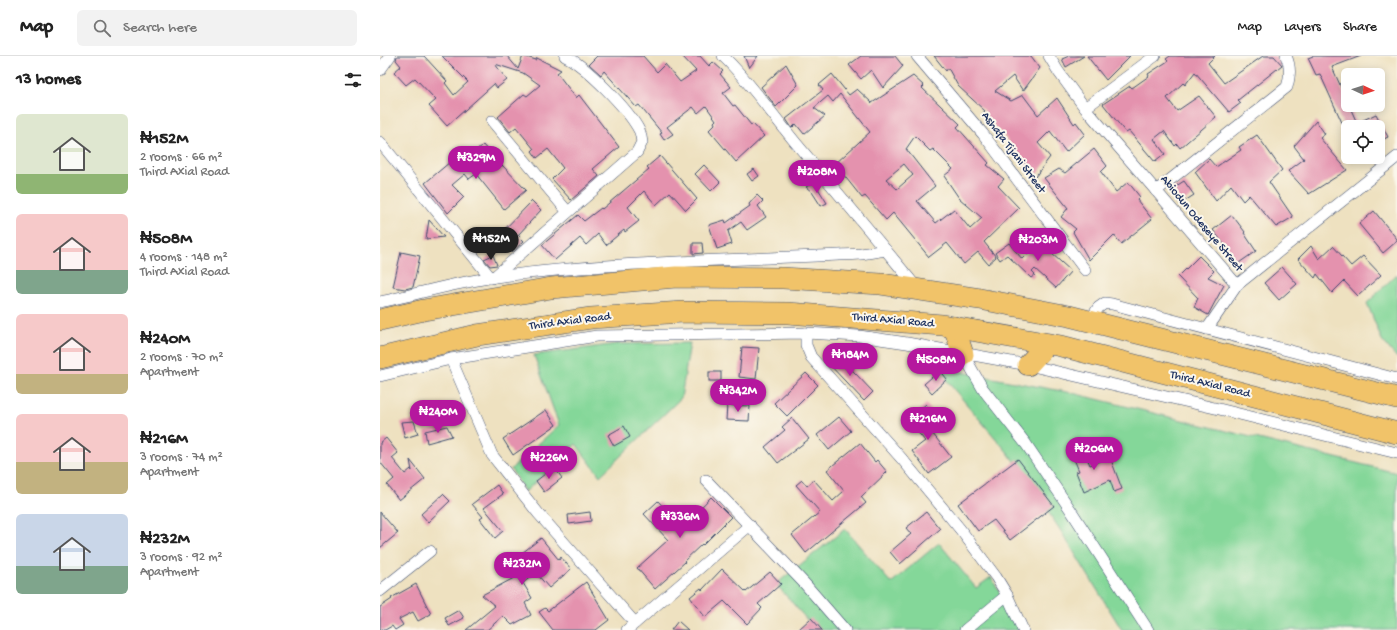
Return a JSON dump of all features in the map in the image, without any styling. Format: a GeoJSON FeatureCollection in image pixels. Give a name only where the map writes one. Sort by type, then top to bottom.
{"type":"FeatureCollection","features":[{"type":"Feature","properties":{"kind":"highway"},"geometry":{"type":"LineString","coordinates":[[380,320],[424,310],[551,288],[676,277],[783,278],[881,284],[980,299],[1090,321],[1397,398]]}},
{"type":"Feature","properties":{"kind":"highway","name":"Third Axial Road"},"geometry":{"type":"LineString","coordinates":[[380,358],[477,335],[592,318],[682,312],[788,313],[954,327],[1047,344],[1397,433]]}},
{"type":"Feature","properties":{"kind":"highway"},"geometry":{"type":"LineString","coordinates":[[954,327],[963,354]]}},
{"type":"Feature","properties":{"kind":"highway"},"geometry":{"type":"LineString","coordinates":[[1028,365],[1047,344]]}},
{"type":"Feature","properties":{"kind":"street"},"geometry":{"type":"LineString","coordinates":[[380,70],[390,56]]}},
{"type":"Feature","properties":{"kind":"street"},"geometry":{"type":"LineString","coordinates":[[492,278],[567,211],[637,152],[642,142],[639,131],[618,102],[576,61],[565,56]]}},
{"type":"Feature","properties":{"kind":"street"},"geometry":{"type":"LineString","coordinates":[[723,56],[742,74],[794,141],[918,289]]}},
{"type":"Feature","properties":{"kind":"street","name":"Ashafa Tijani Street"},"geometry":{"type":"LineString","coordinates":[[917,56],[983,134],[1085,270]]}},
{"type":"Feature","properties":{"kind":"street","name":"Abiodun Odeseye Street"},"geometry":{"type":"LineString","coordinates":[[1049,56],[1058,72],[1085,108],[1237,285],[1397,157]]}},
{"type":"Feature","properties":{"kind":"street"},"geometry":{"type":"LineString","coordinates":[[1085,108],[1155,56]]}},
{"type":"Feature","properties":{"kind":"street"},"geometry":{"type":"LineString","coordinates":[[1156,191],[1287,87],[1290,77],[1289,64],[1286,56]]}},
{"type":"Feature","properties":{"kind":"street"},"geometry":{"type":"LineString","coordinates":[[492,121],[567,211]]}},
{"type":"Feature","properties":{"kind":"street"},"geometry":{"type":"LineString","coordinates":[[380,142],[492,278]]}},
{"type":"Feature","properties":{"kind":"street"},"geometry":{"type":"LineString","coordinates":[[380,302],[492,278],[616,265],[861,254],[886,250]]}},
{"type":"Feature","properties":{"kind":"street"},"geometry":{"type":"LineString","coordinates":[[1207,329],[1237,285]]}},
{"type":"Feature","properties":{"kind":"street"},"geometry":{"type":"LineString","coordinates":[[1090,321],[1098,308],[1105,303],[1397,378]]}},
{"type":"Feature","properties":{"kind":"street"},"geometry":{"type":"LineString","coordinates":[[806,333],[806,345],[811,357],[906,464],[964,535],[996,577],[1007,595],[1023,630]]}},
{"type":"Feature","properties":{"kind":"street"},"geometry":{"type":"LineString","coordinates":[[380,376],[451,359],[597,336],[806,333],[859,336],[907,343],[1028,365],[1219,409],[1397,453]]}},
{"type":"Feature","properties":{"kind":"street"},"geometry":{"type":"LineString","coordinates":[[963,354],[983,389],[1026,444],[1148,630]]}},
{"type":"Feature","properties":{"kind":"street"},"geometry":{"type":"LineString","coordinates":[[451,359],[492,455],[631,626],[750,525]]}},
{"type":"Feature","properties":{"kind":"street"},"geometry":{"type":"LineString","coordinates":[[706,480],[750,525],[845,630]]}},
{"type":"Feature","properties":{"kind":"street"},"geometry":{"type":"LineString","coordinates":[[380,591],[430,551]]}},
{"type":"Feature","properties":{"kind":"street"},"geometry":{"type":"LineString","coordinates":[[965,630],[1007,595]]}},
{"type":"Feature","properties":{"kind":"green space"},"geometry":{"type":"Polygon","coordinates":[[[1397,274],[1397,358],[1382,340],[1367,303],[1397,274]]]}},
{"type":"Feature","properties":{"kind":"green space"},"geometry":{"type":"Polygon","coordinates":[[[690,343],[681,398],[600,476],[576,444],[525,492],[511,469],[559,425],[534,355],[617,344],[690,343]]]}},
{"type":"Feature","properties":{"kind":"green space"},"geometry":{"type":"Polygon","coordinates":[[[935,367],[1072,393],[1397,473],[1397,630],[1122,630],[1059,528],[1009,454],[935,367]]]}},
{"type":"Feature","properties":{"kind":"green space"},"geometry":{"type":"Polygon","coordinates":[[[845,529],[891,583],[939,543],[976,588],[991,577],[1020,630],[816,630],[776,584],[845,529]]]}},
{"type":"Feature","properties":{"kind":"building"},"geometry":{"type":"Polygon","coordinates":[[[397,56],[424,56],[447,81],[445,83],[454,95],[468,82],[442,56],[507,56],[518,69],[523,56],[536,60],[537,58],[561,70],[557,73],[576,98],[579,95],[619,147],[593,169],[599,176],[571,200],[552,179],[563,168],[548,149],[537,158],[532,151],[534,149],[516,127],[510,132],[498,117],[524,94],[527,96],[540,85],[523,73],[495,64],[507,80],[497,88],[494,84],[447,126],[429,106],[436,100],[415,78],[406,85],[394,72],[401,66],[396,60],[397,56]]]}},
{"type":"Feature","properties":{"kind":"building"},"geometry":{"type":"Polygon","coordinates":[[[597,56],[643,56],[657,72],[665,64],[680,82],[696,71],[682,56],[700,56],[709,66],[713,62],[723,71],[720,74],[731,87],[723,93],[751,125],[753,124],[764,136],[736,162],[709,130],[715,124],[714,122],[716,120],[706,106],[698,113],[693,107],[667,127],[673,134],[664,140],[660,134],[662,133],[639,105],[636,107],[604,71],[601,75],[589,64],[597,56]]]}},
{"type":"Feature","properties":{"kind":"building"},"geometry":{"type":"Polygon","coordinates":[[[744,56],[758,56],[749,68],[744,56]]]}},
{"type":"Feature","properties":{"kind":"building"},"geometry":{"type":"Polygon","coordinates":[[[861,56],[895,56],[903,66],[883,88],[871,70],[861,79],[849,65],[861,56]]]}},
{"type":"Feature","properties":{"kind":"building"},"geometry":{"type":"Polygon","coordinates":[[[934,56],[1031,56],[1040,68],[1023,91],[1013,76],[995,91],[1011,101],[1023,95],[1038,115],[1057,98],[1074,124],[1076,122],[1085,134],[1066,152],[1050,131],[1038,143],[1050,157],[1035,177],[1004,136],[982,114],[985,111],[958,86],[948,68],[946,71],[934,56]]]}},
{"type":"Feature","properties":{"kind":"building"},"geometry":{"type":"Polygon","coordinates":[[[1069,56],[1084,56],[1066,67],[1062,59],[1069,56]]]}},
{"type":"Feature","properties":{"kind":"building"},"geometry":{"type":"Polygon","coordinates":[[[1087,56],[1130,56],[1106,80],[1087,56]]]}},
{"type":"Feature","properties":{"kind":"building"},"geometry":{"type":"Polygon","coordinates":[[[1170,56],[1215,56],[1208,63],[1224,83],[1263,56],[1274,56],[1282,65],[1238,100],[1241,103],[1229,112],[1195,72],[1185,85],[1183,83],[1167,98],[1177,111],[1199,96],[1216,117],[1180,148],[1177,144],[1175,146],[1164,131],[1154,139],[1165,154],[1155,162],[1129,131],[1126,133],[1103,104],[1130,86],[1132,88],[1149,76],[1148,74],[1168,61],[1166,59],[1170,56]]]}},
{"type":"Feature","properties":{"kind":"building"},"geometry":{"type":"Polygon","coordinates":[[[1313,56],[1361,56],[1332,67],[1341,87],[1341,112],[1352,112],[1356,120],[1341,120],[1320,74],[1316,75],[1308,58],[1313,56]]]}},
{"type":"Feature","properties":{"kind":"building"},"geometry":{"type":"Polygon","coordinates":[[[786,64],[798,85],[776,107],[761,87],[786,64]]]}},
{"type":"Feature","properties":{"kind":"building"},"geometry":{"type":"Polygon","coordinates":[[[832,74],[849,95],[857,89],[872,103],[913,76],[924,86],[922,88],[960,124],[957,127],[989,163],[987,165],[1004,179],[998,186],[1019,208],[984,242],[996,257],[988,264],[978,252],[964,264],[947,243],[929,257],[893,213],[886,220],[865,196],[862,198],[835,164],[870,132],[840,94],[833,102],[828,96],[814,108],[825,116],[804,134],[796,124],[792,128],[786,119],[823,90],[819,85],[832,74]],[[915,136],[906,149],[935,186],[917,201],[936,223],[954,209],[970,229],[982,218],[959,198],[944,176],[953,169],[933,149],[930,151],[915,136]],[[904,164],[886,179],[897,189],[913,175],[904,164]]]}},
{"type":"Feature","properties":{"kind":"building"},"geometry":{"type":"Polygon","coordinates":[[[1376,114],[1379,120],[1363,120],[1376,114]]]}},
{"type":"Feature","properties":{"kind":"building"},"geometry":{"type":"Polygon","coordinates":[[[1316,121],[1325,134],[1320,138],[1347,170],[1309,194],[1288,171],[1304,159],[1294,146],[1316,121]]]}},
{"type":"Feature","properties":{"kind":"building"},"geometry":{"type":"Polygon","coordinates":[[[1385,131],[1388,137],[1385,138],[1385,131]]]}},
{"type":"Feature","properties":{"kind":"building"},"geometry":{"type":"Polygon","coordinates":[[[1257,135],[1282,170],[1269,182],[1293,217],[1276,227],[1249,195],[1243,201],[1231,185],[1216,201],[1195,172],[1209,159],[1216,167],[1241,150],[1239,147],[1257,135]]]}},
{"type":"Feature","properties":{"kind":"building"},"geometry":{"type":"Polygon","coordinates":[[[483,145],[501,166],[502,165],[526,190],[504,209],[476,174],[469,179],[465,174],[452,185],[464,197],[448,213],[425,183],[450,162],[456,169],[483,145]]]}},
{"type":"Feature","properties":{"kind":"building"},"geometry":{"type":"Polygon","coordinates":[[[1094,149],[1107,166],[1101,172],[1116,192],[1128,182],[1140,197],[1137,200],[1152,219],[1121,244],[1114,235],[1089,260],[1073,232],[1076,229],[1061,217],[1068,208],[1044,178],[1059,169],[1065,173],[1094,149]]]}},
{"type":"Feature","properties":{"kind":"building"},"geometry":{"type":"Polygon","coordinates":[[[660,156],[697,199],[686,210],[670,192],[656,205],[644,191],[628,207],[639,221],[625,232],[624,230],[606,245],[598,234],[586,245],[580,238],[555,260],[542,245],[578,215],[584,221],[601,208],[602,209],[649,169],[647,167],[660,156]]]}},
{"type":"Feature","properties":{"kind":"building"},"geometry":{"type":"Polygon","coordinates":[[[704,165],[720,182],[711,191],[695,174],[704,165]]]}},
{"type":"Feature","properties":{"kind":"building"},"geometry":{"type":"Polygon","coordinates":[[[754,169],[759,176],[752,181],[747,174],[754,169]]]}},
{"type":"Feature","properties":{"kind":"building"},"geometry":{"type":"Polygon","coordinates":[[[1184,181],[1194,195],[1180,204],[1170,190],[1184,181]]]}},
{"type":"Feature","properties":{"kind":"building"},"geometry":{"type":"Polygon","coordinates":[[[814,182],[827,203],[821,206],[812,192],[806,187],[814,182]]]}},
{"type":"Feature","properties":{"kind":"building"},"geometry":{"type":"Polygon","coordinates":[[[757,195],[763,201],[758,206],[766,217],[747,230],[741,222],[728,231],[732,244],[717,249],[709,225],[725,220],[726,223],[750,206],[749,204],[757,195]]]}},
{"type":"Feature","properties":{"kind":"building"},"geometry":{"type":"Polygon","coordinates":[[[532,201],[541,210],[518,235],[524,241],[512,252],[497,237],[532,201]]]}},
{"type":"Feature","properties":{"kind":"building"},"geometry":{"type":"Polygon","coordinates":[[[1374,211],[1397,239],[1397,241],[1383,253],[1359,224],[1374,211]]]}},
{"type":"Feature","properties":{"kind":"building"},"geometry":{"type":"Polygon","coordinates":[[[1232,215],[1245,232],[1244,233],[1256,251],[1236,265],[1227,252],[1229,251],[1213,230],[1232,215]]]}},
{"type":"Feature","properties":{"kind":"building"},"geometry":{"type":"Polygon","coordinates":[[[429,220],[444,237],[426,239],[429,220]]]}},
{"type":"Feature","properties":{"kind":"building"},"geometry":{"type":"Polygon","coordinates":[[[1044,237],[1055,249],[1051,253],[1071,271],[1056,288],[1035,269],[1032,272],[1035,275],[1031,278],[1007,255],[1000,260],[995,253],[1009,243],[1022,259],[1044,237]]]}},
{"type":"Feature","properties":{"kind":"building"},"geometry":{"type":"Polygon","coordinates":[[[693,243],[702,243],[703,253],[693,254],[693,243]]]}},
{"type":"Feature","properties":{"kind":"building"},"geometry":{"type":"Polygon","coordinates":[[[1311,246],[1319,259],[1333,246],[1351,266],[1363,256],[1381,275],[1358,296],[1344,281],[1332,293],[1317,274],[1315,278],[1298,259],[1311,246]]]}},
{"type":"Feature","properties":{"kind":"building"},"geometry":{"type":"Polygon","coordinates":[[[401,252],[420,256],[413,287],[405,289],[393,287],[401,252]]]}},
{"type":"Feature","properties":{"kind":"building"},"geometry":{"type":"Polygon","coordinates":[[[493,255],[497,265],[490,266],[484,259],[493,255]]]}},
{"type":"Feature","properties":{"kind":"building"},"geometry":{"type":"Polygon","coordinates":[[[1199,256],[1214,271],[1208,277],[1224,285],[1208,315],[1194,307],[1198,298],[1178,277],[1199,256]]]}},
{"type":"Feature","properties":{"kind":"building"},"geometry":{"type":"Polygon","coordinates":[[[1282,267],[1297,284],[1279,300],[1264,283],[1282,267]]]}},
{"type":"Feature","properties":{"kind":"building"},"geometry":{"type":"Polygon","coordinates":[[[742,347],[759,348],[756,379],[739,377],[742,347]]]}},
{"type":"Feature","properties":{"kind":"building"},"geometry":{"type":"Polygon","coordinates":[[[836,353],[873,392],[864,401],[827,362],[836,353]]]}},
{"type":"Feature","properties":{"kind":"building"},"geometry":{"type":"Polygon","coordinates":[[[940,370],[947,379],[932,393],[924,384],[940,370]]]}},
{"type":"Feature","properties":{"kind":"building"},"geometry":{"type":"Polygon","coordinates":[[[709,372],[721,372],[721,381],[709,381],[709,372]]]}},
{"type":"Feature","properties":{"kind":"building"},"geometry":{"type":"Polygon","coordinates":[[[806,373],[818,385],[787,416],[774,403],[806,373]]]}},
{"type":"Feature","properties":{"kind":"building"},"geometry":{"type":"Polygon","coordinates":[[[926,404],[939,420],[929,429],[951,457],[929,474],[912,451],[925,441],[908,420],[926,404]]]}},
{"type":"Feature","properties":{"kind":"building"},"geometry":{"type":"Polygon","coordinates":[[[727,405],[750,406],[749,421],[726,420],[727,405]]]}},
{"type":"Feature","properties":{"kind":"building"},"geometry":{"type":"Polygon","coordinates":[[[546,410],[556,425],[513,455],[503,439],[546,410]]]}},
{"type":"Feature","properties":{"kind":"building"},"geometry":{"type":"Polygon","coordinates":[[[839,417],[851,431],[829,450],[817,435],[839,417]]]}},
{"type":"Feature","properties":{"kind":"building"},"geometry":{"type":"Polygon","coordinates":[[[792,418],[809,439],[778,463],[765,447],[785,430],[782,427],[792,418]]]}},
{"type":"Feature","properties":{"kind":"building"},"geometry":{"type":"Polygon","coordinates":[[[414,421],[418,434],[405,438],[401,422],[414,421]]]}},
{"type":"Feature","properties":{"kind":"building"},"geometry":{"type":"Polygon","coordinates":[[[447,426],[452,436],[427,443],[425,431],[447,426]]]}},
{"type":"Feature","properties":{"kind":"building"},"geometry":{"type":"Polygon","coordinates":[[[624,426],[630,437],[614,446],[608,435],[624,426]]]}},
{"type":"Feature","properties":{"kind":"building"},"geometry":{"type":"Polygon","coordinates":[[[386,438],[398,453],[392,458],[405,474],[411,469],[412,471],[410,460],[425,479],[399,500],[387,485],[394,479],[380,462],[380,443],[386,438]]]}},
{"type":"Feature","properties":{"kind":"building"},"geometry":{"type":"Polygon","coordinates":[[[1080,442],[1090,465],[1110,457],[1122,489],[1114,492],[1110,480],[1084,492],[1076,472],[1079,471],[1069,447],[1080,442]]]}},
{"type":"Feature","properties":{"kind":"building"},"geometry":{"type":"Polygon","coordinates":[[[860,443],[875,462],[877,460],[887,472],[861,497],[866,503],[806,553],[792,535],[820,512],[796,485],[802,480],[807,486],[814,480],[833,501],[844,491],[827,470],[860,443]]]}},
{"type":"Feature","properties":{"kind":"building"},"geometry":{"type":"Polygon","coordinates":[[[1018,459],[1054,506],[1010,540],[994,520],[978,531],[958,504],[1018,459]]]}},
{"type":"Feature","properties":{"kind":"building"},"geometry":{"type":"Polygon","coordinates":[[[554,467],[562,478],[544,492],[536,481],[554,467]]]}},
{"type":"Feature","properties":{"kind":"building"},"geometry":{"type":"Polygon","coordinates":[[[497,485],[503,494],[484,508],[503,531],[495,538],[480,519],[483,517],[472,504],[497,485]]]}},
{"type":"Feature","properties":{"kind":"building"},"geometry":{"type":"Polygon","coordinates":[[[443,494],[450,501],[428,522],[421,514],[443,494]]]}},
{"type":"Feature","properties":{"kind":"building"},"geometry":{"type":"Polygon","coordinates":[[[711,497],[731,517],[655,589],[637,568],[668,540],[644,514],[658,501],[682,527],[711,497]]]}},
{"type":"Feature","properties":{"kind":"building"},"geometry":{"type":"Polygon","coordinates":[[[380,512],[398,533],[380,548],[380,512]]]}},
{"type":"Feature","properties":{"kind":"building"},"geometry":{"type":"Polygon","coordinates":[[[590,512],[591,521],[569,524],[568,515],[590,512]]]}},
{"type":"Feature","properties":{"kind":"building"},"geometry":{"type":"Polygon","coordinates":[[[926,512],[940,529],[900,564],[890,552],[911,534],[906,528],[926,512]]]}},
{"type":"Feature","properties":{"kind":"building"},"geometry":{"type":"Polygon","coordinates":[[[541,538],[559,560],[561,557],[571,569],[549,588],[536,573],[523,583],[532,598],[525,603],[531,615],[512,625],[503,616],[487,630],[466,630],[495,606],[482,595],[527,571],[517,557],[541,538]]]}},
{"type":"Feature","properties":{"kind":"building"},"geometry":{"type":"Polygon","coordinates":[[[722,569],[746,592],[770,572],[781,584],[758,604],[762,608],[747,624],[724,601],[705,617],[690,597],[701,588],[702,590],[722,569]]]}},
{"type":"Feature","properties":{"kind":"building"},"geometry":{"type":"Polygon","coordinates":[[[586,582],[609,620],[596,630],[553,630],[539,612],[545,608],[548,611],[586,582]]]}},
{"type":"Feature","properties":{"kind":"building"},"geometry":{"type":"Polygon","coordinates":[[[416,584],[431,614],[418,621],[413,612],[399,619],[403,625],[395,630],[392,626],[385,630],[380,630],[380,607],[392,599],[391,598],[416,584]]]}},
{"type":"Feature","properties":{"kind":"building"},"geometry":{"type":"Polygon","coordinates":[[[459,610],[464,618],[449,626],[445,618],[459,610]]]}},
{"type":"Feature","properties":{"kind":"building"},"geometry":{"type":"Polygon","coordinates":[[[811,618],[822,630],[798,630],[811,618]]]}},
{"type":"Feature","properties":{"kind":"building"},"geometry":{"type":"Polygon","coordinates":[[[678,621],[688,630],[671,630],[678,621]]]}}]}
